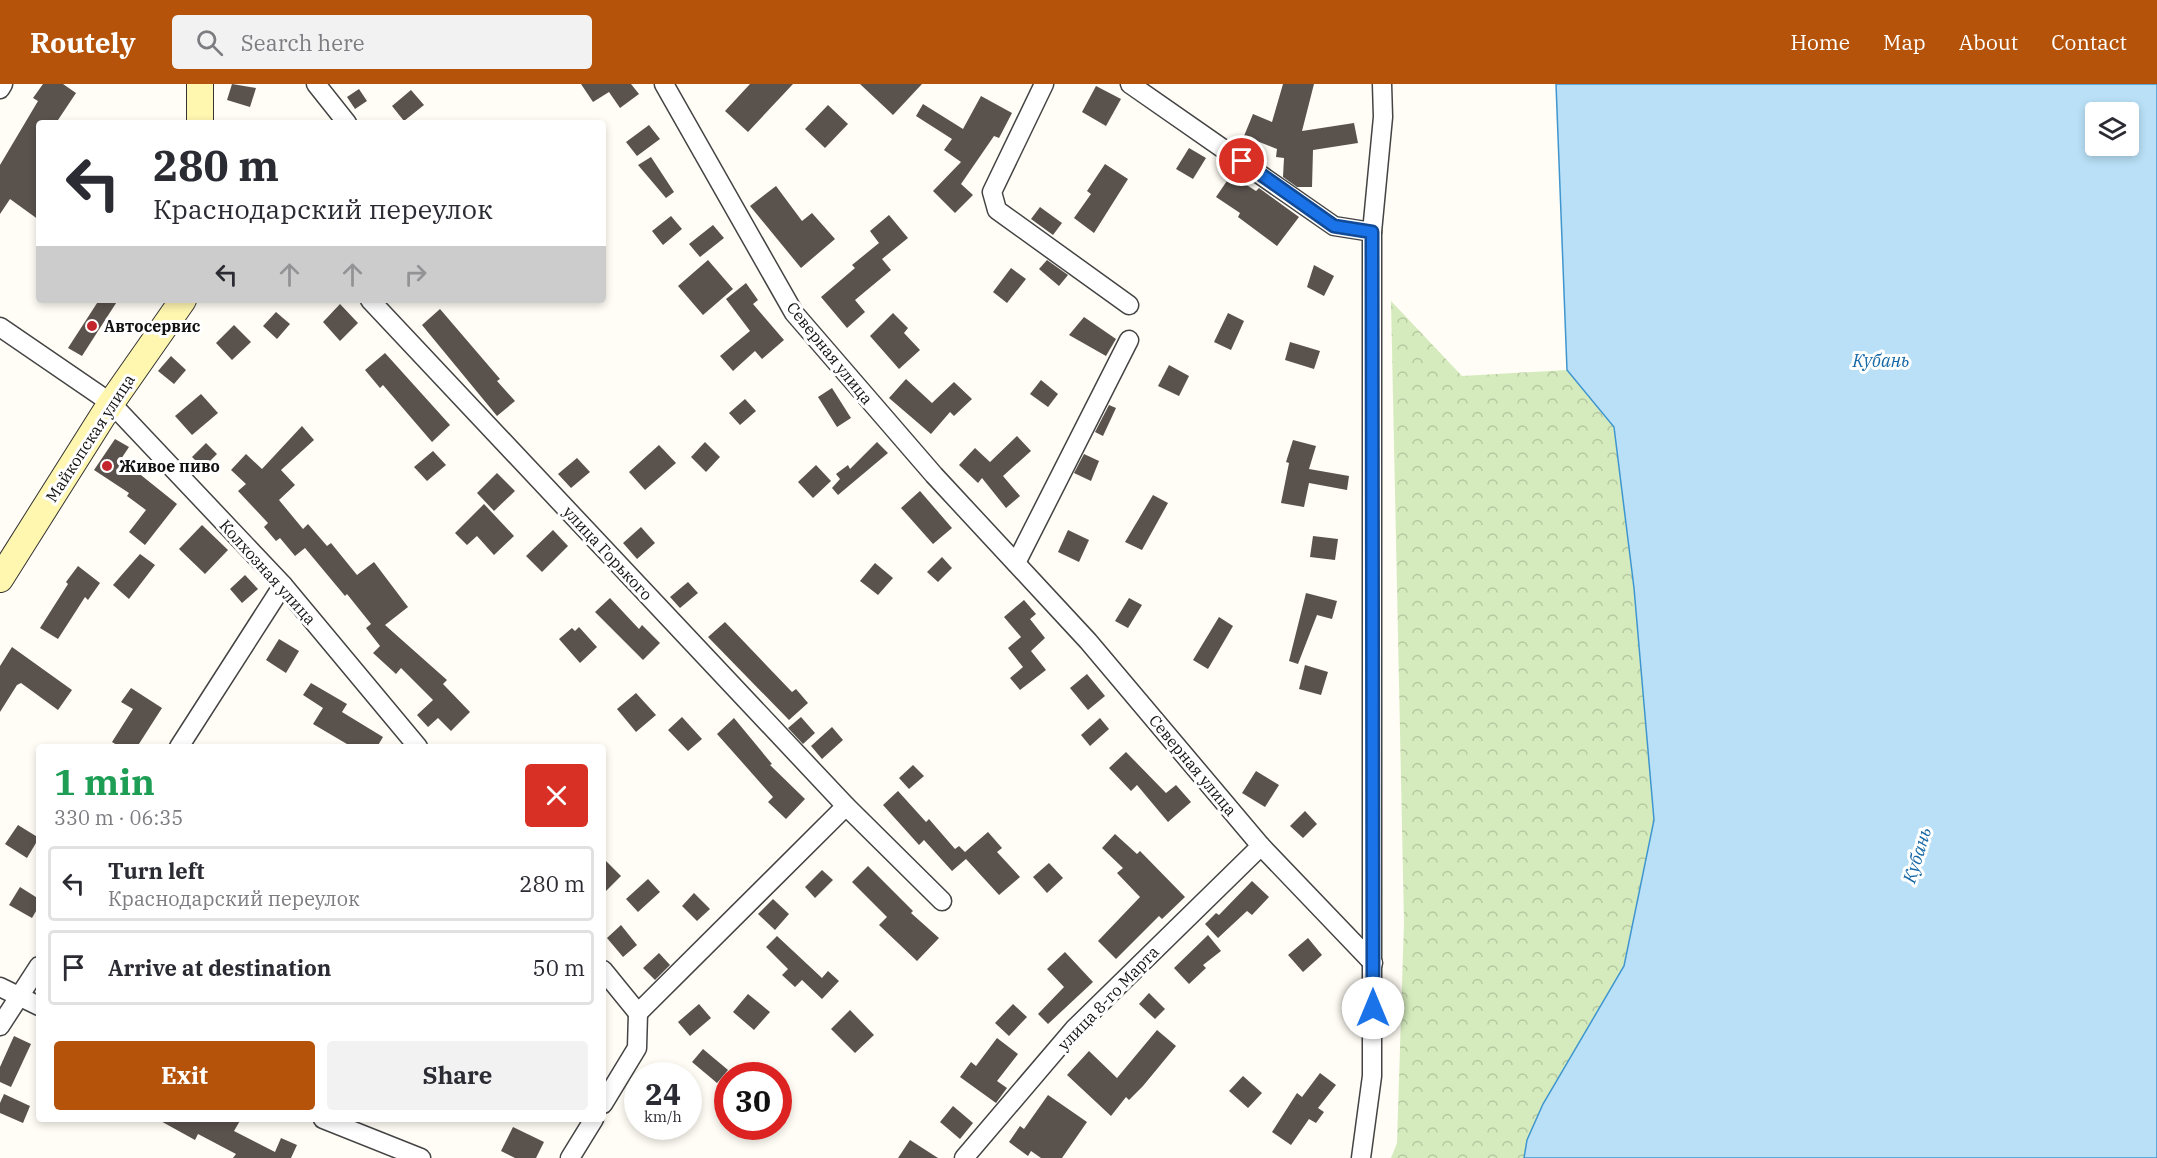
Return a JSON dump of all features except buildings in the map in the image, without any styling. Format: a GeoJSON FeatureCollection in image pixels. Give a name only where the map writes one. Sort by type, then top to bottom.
{"type":"FeatureCollection","features":[{"type":"Feature","properties":{"kind":"street"},"geometry":{"type":"LineString","coordinates":[[0,89],[3,84]]}},
{"type":"Feature","properties":{"kind":"street"},"geometry":{"type":"LineString","coordinates":[[200,84],[200,120]]}},
{"type":"Feature","properties":{"kind":"street"},"geometry":{"type":"LineString","coordinates":[[316,84],[344,120]]}},
{"type":"Feature","properties":{"kind":"street","name":"Северная улица"},"geometry":{"type":"LineString","coordinates":[[664,84],[794,314],[934,475],[1088,641],[1261,846],[1373,963]]}},
{"type":"Feature","properties":{"kind":"street"},"geometry":{"type":"LineString","coordinates":[[1044,84],[992,192],[997,210],[1129,305]]}},
{"type":"Feature","properties":{"kind":"street"},"geometry":{"type":"LineString","coordinates":[[1130,84],[1334,226],[1372,232]]}},
{"type":"Feature","properties":{"kind":"street"},"geometry":{"type":"LineString","coordinates":[[1361,1158],[1372,1076],[1372,232],[1383,117],[1382,84]]}},
{"type":"Feature","properties":{"kind":"street","name":"Майкопская улица"},"geometry":{"type":"LineString","coordinates":[[0,579],[111,404],[181,303]]}},
{"type":"Feature","properties":{"kind":"street","name":"улица Горького"},"geometry":{"type":"LineString","coordinates":[[373,303],[846,806],[942,901]]}},
{"type":"Feature","properties":{"kind":"street","name":"Колхозная улица"},"geometry":{"type":"LineString","coordinates":[[0,327],[111,404],[283,585],[415,744]]}},
{"type":"Feature","properties":{"kind":"street"},"geometry":{"type":"LineString","coordinates":[[1016,563],[1129,340]]}},
{"type":"Feature","properties":{"kind":"street"},"geometry":{"type":"LineString","coordinates":[[181,744],[283,585]]}},
{"type":"Feature","properties":{"kind":"street"},"geometry":{"type":"LineString","coordinates":[[638,1013],[846,806]]}},
{"type":"Feature","properties":{"kind":"street","name":"улица 8-го Марта"},"geometry":{"type":"LineString","coordinates":[[964,1158],[1074,1029],[1261,846]]}},
{"type":"Feature","properties":{"kind":"street"},"geometry":{"type":"LineString","coordinates":[[0,1026],[36,971]]}},
{"type":"Feature","properties":{"kind":"street"},"geometry":{"type":"LineString","coordinates":[[606,974],[638,1013],[637,1048],[606,1099]]}},
{"type":"Feature","properties":{"kind":"street"},"geometry":{"type":"LineString","coordinates":[[0,987],[18,998],[36,1005]]}},
{"type":"Feature","properties":{"kind":"street"},"geometry":{"type":"LineString","coordinates":[[330,1122],[421,1158]]}},
{"type":"Feature","properties":{"kind":"street"},"geometry":{"type":"LineString","coordinates":[[570,1158],[592,1122]]}},
{"type":"Feature","properties":{"kind":"green space"},"geometry":{"type":"Polygon","coordinates":[[[1391,301],[1462,376],[1567,370],[1614,427],[1634,588],[1654,820],[1624,966],[1543,1104],[1527,1140],[1524,1158],[1391,1158],[1397,1143],[1404,922],[1391,301]]]}},
{"type":"Feature","properties":{"kind":"water","name":"Кубань"},"geometry":{"type":"Polygon","coordinates":[[[1556,84],[2157,84],[2157,1158],[1524,1158],[1527,1140],[1543,1104],[1624,966],[1654,820],[1634,588],[1614,427],[1567,370],[1556,84]]]}},
{"type":"Feature","properties":{"kind":"place","name":"Автосервис"},"geometry":{"type":"Point","coordinates":[92,326]}},
{"type":"Feature","properties":{"kind":"place","name":"Живое пиво"},"geometry":{"type":"Point","coordinates":[107,466]}},
{"type":"Feature","properties":{"kind":"route"},"geometry":{"type":"LineString","coordinates":[[1242,161],[1334,226],[1372,232],[1373,1008]]}}]}
